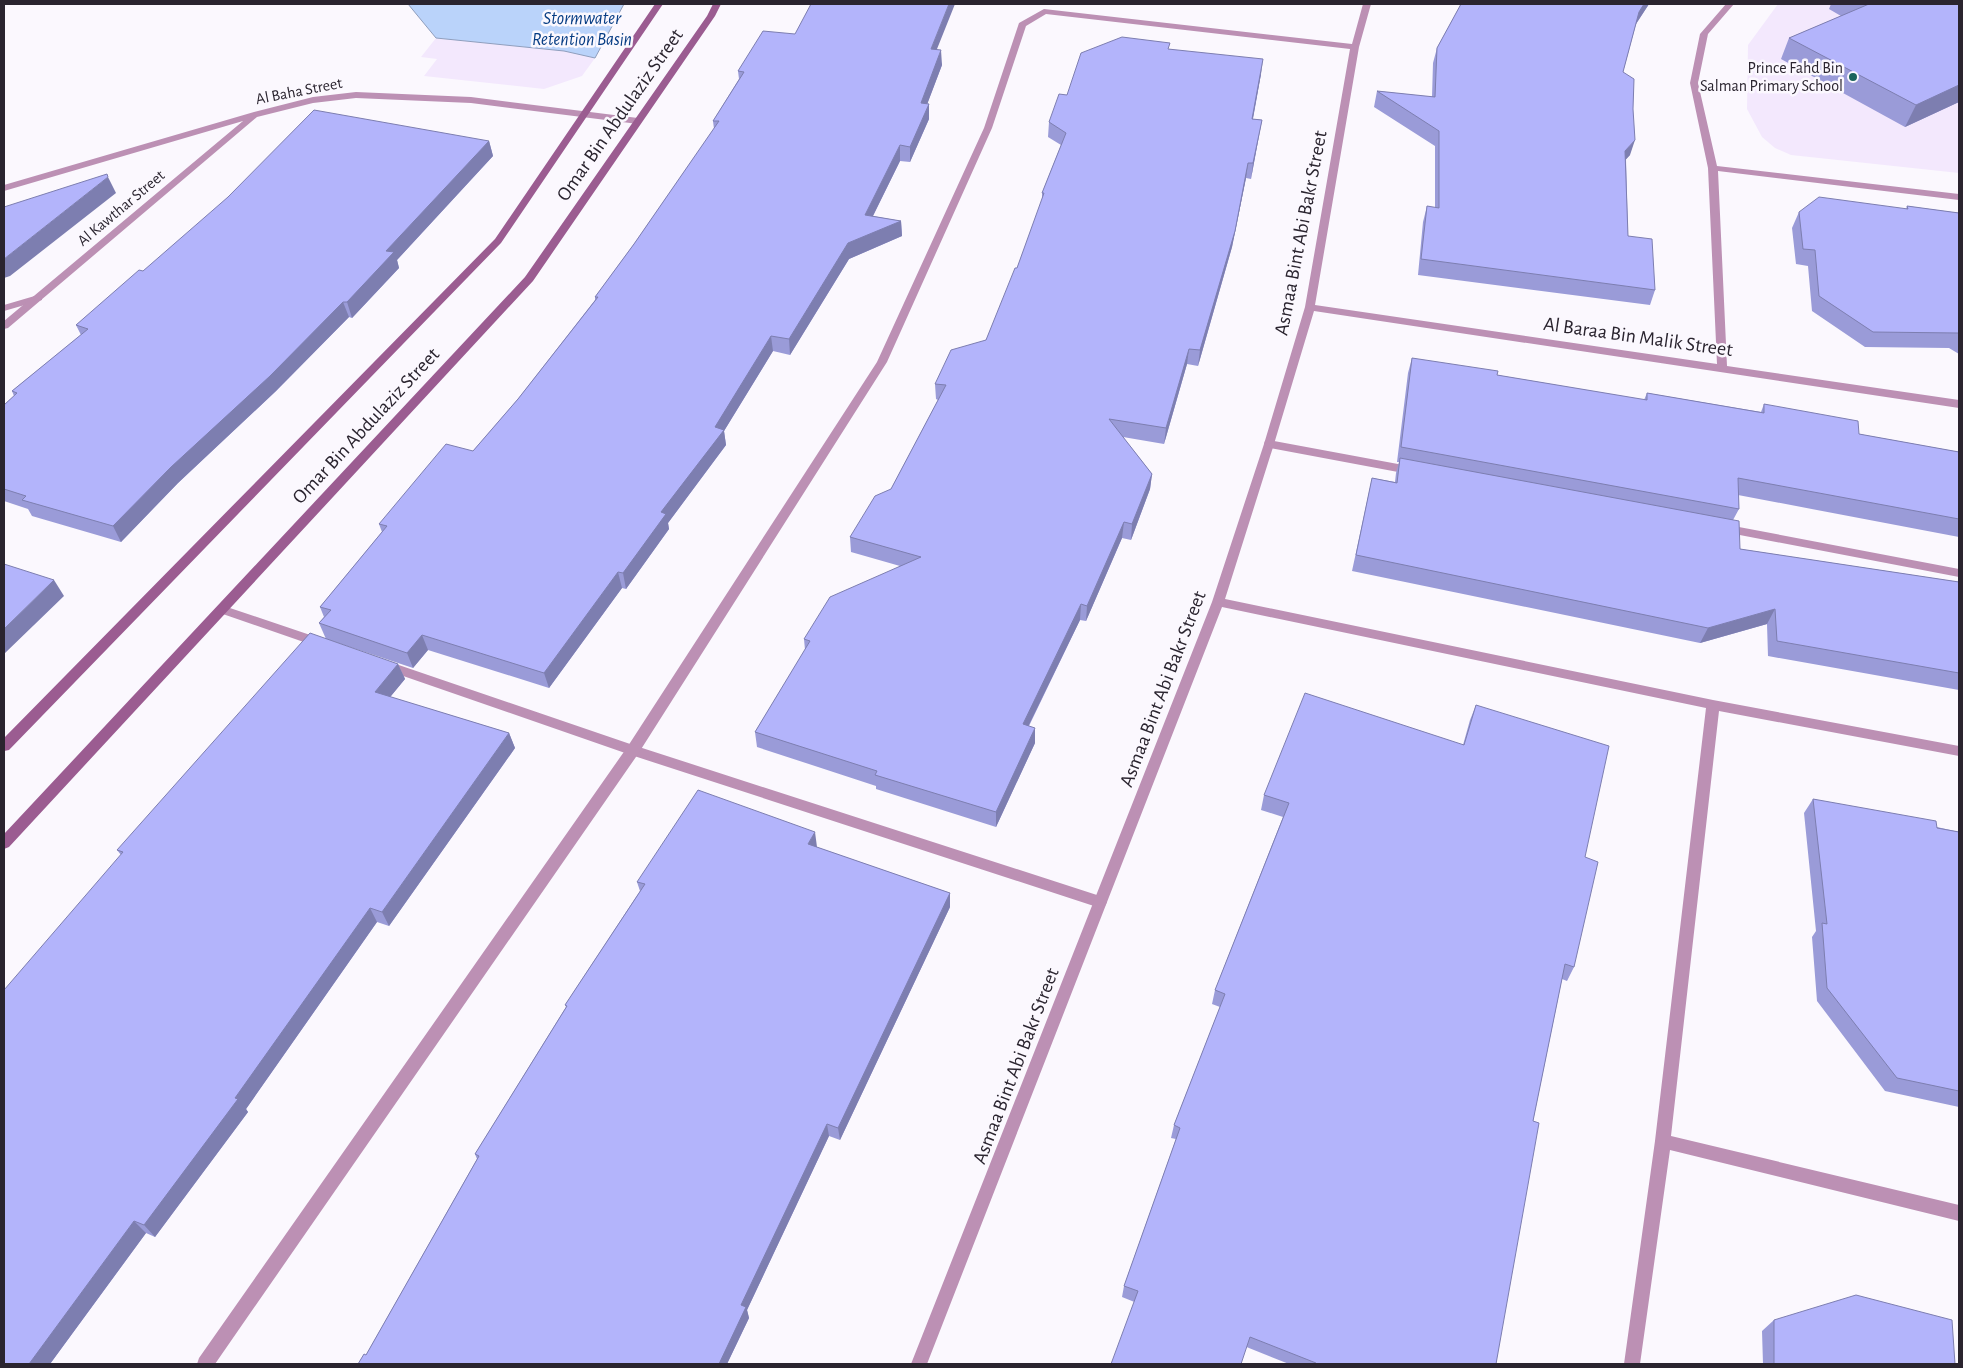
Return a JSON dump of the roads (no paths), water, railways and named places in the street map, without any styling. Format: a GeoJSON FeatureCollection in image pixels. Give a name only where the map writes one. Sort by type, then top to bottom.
{"type":"FeatureCollection","features":[{"type":"Feature","properties":{"kind":"street"},"geometry":{"type":"LineString","coordinates":[[4,746],[498,241],[660,4]]}},
{"type":"Feature","properties":{"kind":"street","name":"Omar Bin Abdulaziz Street"},"geometry":{"type":"LineString","coordinates":[[4,843],[529,279],[711,16],[717,4]]}},
{"type":"Feature","properties":{"kind":"street","name":"Asmaa Bint Abi Bakr Street"},"geometry":{"type":"LineString","coordinates":[[919,1364],[1218,602],[1269,444],[1310,307],[1355,47],[1367,4]]}},
{"type":"Feature","properties":{"kind":"street"},"geometry":{"type":"LineString","coordinates":[[1722,368],[1713,168],[1694,83],[1704,34],[1730,4]]}},
{"type":"Feature","properties":{"kind":"street"},"geometry":{"type":"LineString","coordinates":[[205,1364],[633,750],[882,362],[988,128],[1022,26],[1044,12],[1355,47]]}},
{"type":"Feature","properties":{"kind":"street","name":"Al Baha Street"},"geometry":{"type":"LineString","coordinates":[[4,188],[257,114],[313,100],[356,95],[471,100],[638,121]]}},
{"type":"Feature","properties":{"kind":"street","name":"Al Kawthar Street"},"geometry":{"type":"LineString","coordinates":[[4,326],[257,114]]}},
{"type":"Feature","properties":{"kind":"street"},"geometry":{"type":"LineString","coordinates":[[1713,168],[1959,197]]}},
{"type":"Feature","properties":{"kind":"street"},"geometry":{"type":"LineString","coordinates":[[4,308],[38,298]]}},
{"type":"Feature","properties":{"kind":"street","name":"Al Baraa Bin Malik Street"},"geometry":{"type":"LineString","coordinates":[[1310,307],[1959,404]]}},
{"type":"Feature","properties":{"kind":"street"},"geometry":{"type":"LineString","coordinates":[[1269,444],[1425,473]]}},
{"type":"Feature","properties":{"kind":"street"},"geometry":{"type":"LineString","coordinates":[[1706,525],[1959,572]]}},
{"type":"Feature","properties":{"kind":"street"},"geometry":{"type":"LineString","coordinates":[[1218,602],[1713,705],[1959,751]]}},
{"type":"Feature","properties":{"kind":"street"},"geometry":{"type":"LineString","coordinates":[[222,609],[334,647]]}},
{"type":"Feature","properties":{"kind":"street"},"geometry":{"type":"LineString","coordinates":[[371,660],[633,750],[1100,902]]}},
{"type":"Feature","properties":{"kind":"street"},"geometry":{"type":"LineString","coordinates":[[1632,1364],[1663,1141],[1713,705]]}},
{"type":"Feature","properties":{"kind":"street"},"geometry":{"type":"LineString","coordinates":[[1663,1141],[1959,1213]]}},
{"type":"Feature","properties":{"kind":"water","name":"Stormwater Retention Basin"},"geometry":{"type":"Polygon","coordinates":[[[408,4],[624,4],[595,58],[564,51],[436,38],[408,4]]]}},
{"type":"Feature","properties":{"kind":"place","name":"Prince Fahd Bin Salman Primary School"},"geometry":{"type":"Point","coordinates":[1853,77]}}]}
